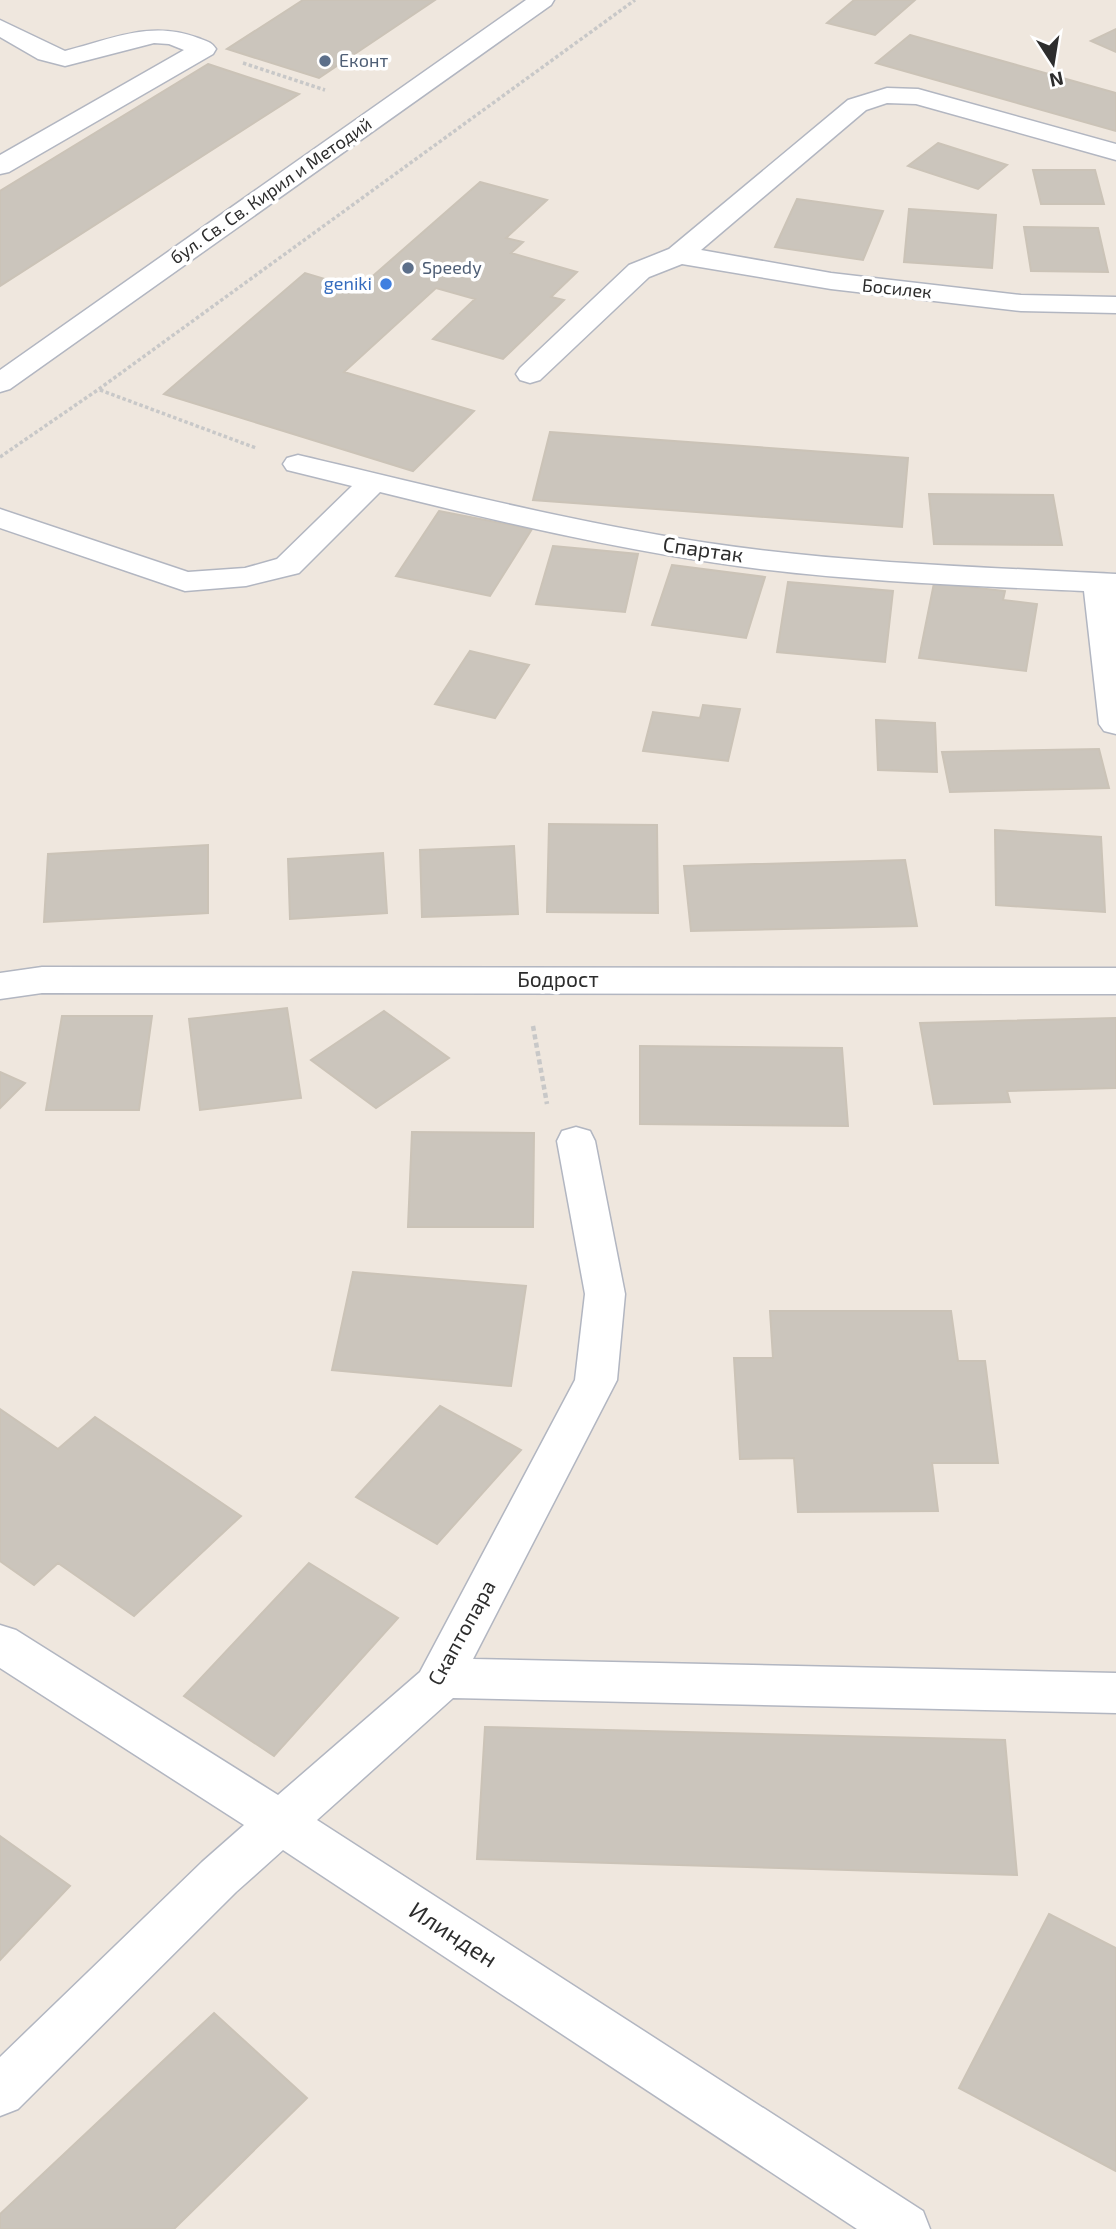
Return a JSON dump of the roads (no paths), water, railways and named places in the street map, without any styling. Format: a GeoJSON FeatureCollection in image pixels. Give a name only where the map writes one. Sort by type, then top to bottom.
{"type":"FeatureCollection","features":[{"type":"Feature","properties":{"kind":"street","name":"бул. Св. Св. Кирил и Методий"},"geometry":{"type":"LineString","coordinates":[[0,383],[542,0]]}},
{"type":"Feature","properties":{"kind":"street"},"geometry":{"type":"LineString","coordinates":[[0,27],[47,54],[65,59],[154,36],[173,37],[204,49],[0,166]]}},
{"type":"Feature","properties":{"kind":"street"},"geometry":{"type":"LineString","coordinates":[[530,374],[639,271],[679,255],[857,105],[877,97],[902,94],[918,97],[1116,152]]}},
{"type":"Feature","properties":{"kind":"street","name":"Босилек"},"geometry":{"type":"LineString","coordinates":[[679,255],[831,281],[1021,303],[1116,305]]}},
{"type":"Feature","properties":{"kind":"street","name":"Спартак"},"geometry":{"type":"LineString","coordinates":[[298,464],[535,522],[710,553],[916,574],[1108,582]]}},
{"type":"Feature","properties":{"kind":"street"},"geometry":{"type":"LineString","coordinates":[[0,518],[185,582],[246,577],[288,566],[373,482]]}},
{"type":"Feature","properties":{"kind":"street"},"geometry":{"type":"LineString","coordinates":[[1108,582],[1116,723]]}},
{"type":"Feature","properties":{"kind":"street","name":"Бодрост"},"geometry":{"type":"LineString","coordinates":[[0,986],[42,980],[1116,981]]}},
{"type":"Feature","properties":{"kind":"street","name":"Скаптопара"},"geometry":{"type":"LineString","coordinates":[[0,2092],[219,1877],[436,1686],[596,1380],[605,1294],[576,1142]]}},
{"type":"Feature","properties":{"kind":"street","name":"Илинден"},"geometry":{"type":"LineString","coordinates":[[0,1644],[280,1822],[904,2229]]}},
{"type":"Feature","properties":{"kind":"street"},"geometry":{"type":"LineString","coordinates":[[440,1678],[1116,1693]]}},
{"type":"Feature","properties":{"kind":"place","name":"Еконт"},"geometry":{"type":"Point","coordinates":[325,61]}},
{"type":"Feature","properties":{"kind":"place","name":"Speedy"},"geometry":{"type":"Point","coordinates":[408,268]}},
{"type":"Feature","properties":{"kind":"place","name":"geniki"},"geometry":{"type":"Point","coordinates":[386,284]}}]}
